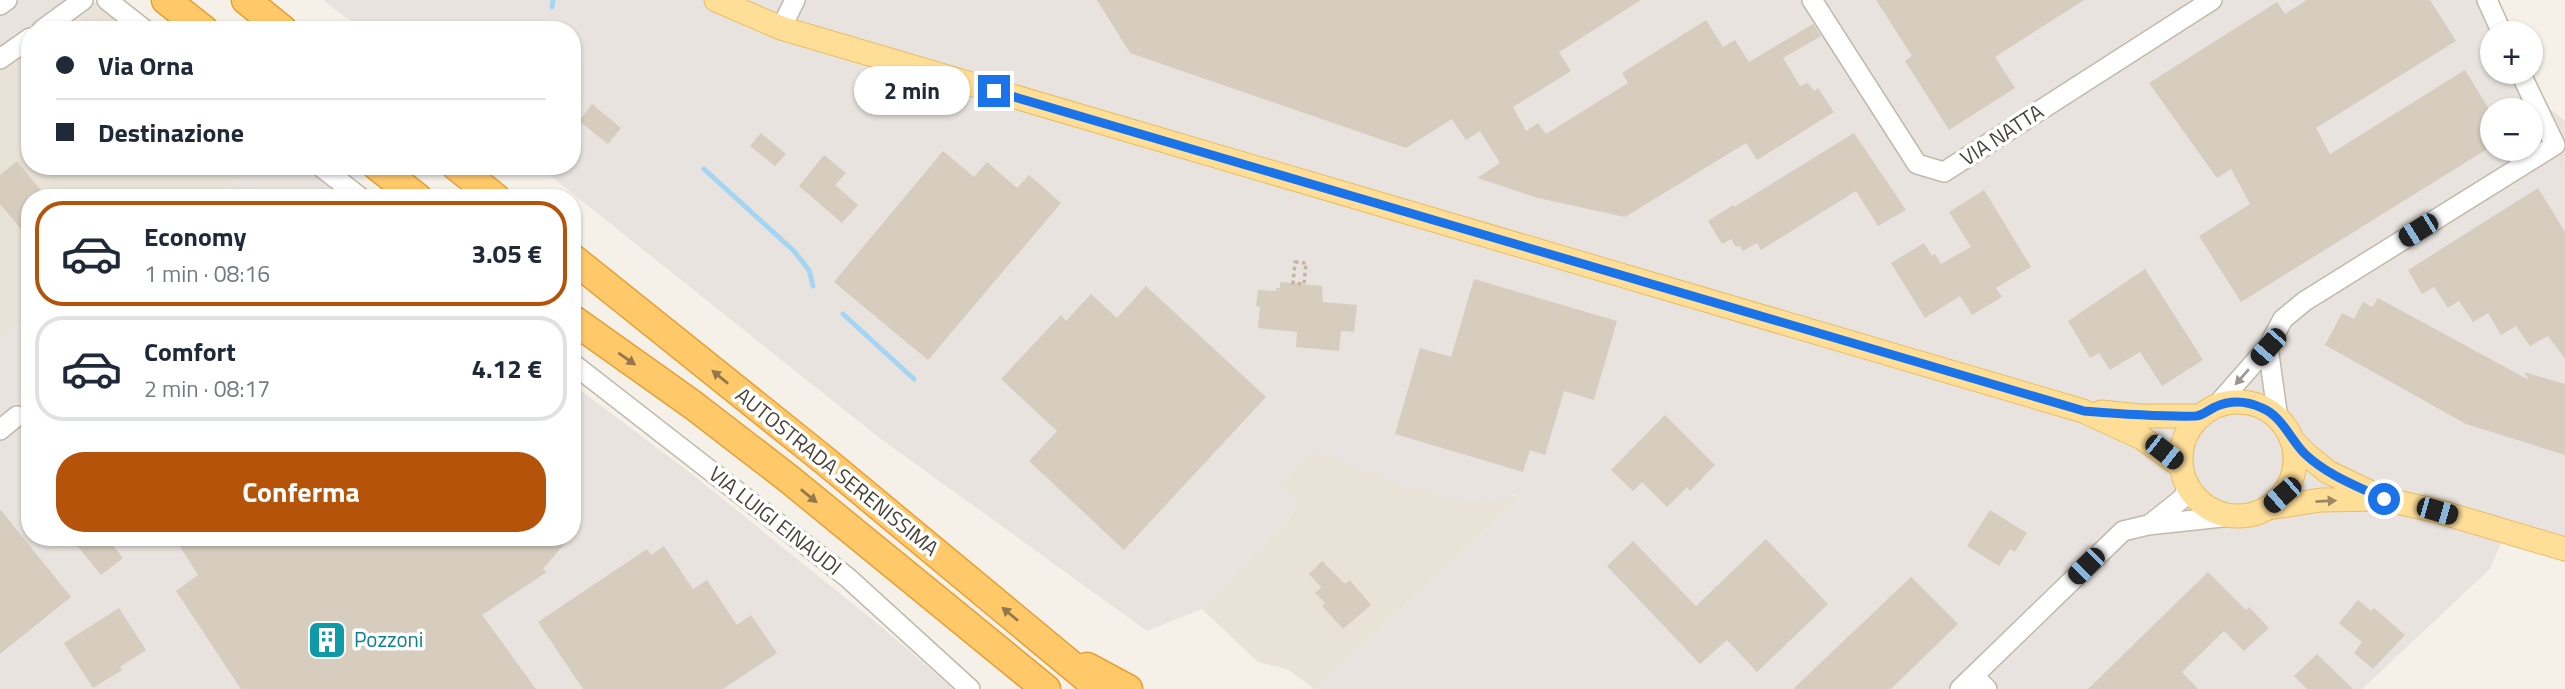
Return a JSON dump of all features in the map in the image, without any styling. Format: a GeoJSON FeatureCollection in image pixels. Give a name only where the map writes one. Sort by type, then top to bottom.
{"type":"FeatureCollection","features":[{"type":"Feature","properties":{"kind":"highway"},"geometry":{"type":"LineString","coordinates":[[166,0],[193,21]]}},
{"type":"Feature","properties":{"kind":"highway"},"geometry":{"type":"LineString","coordinates":[[246,0],[273,21]]}},
{"type":"Feature","properties":{"kind":"highway"},"geometry":{"type":"LineString","coordinates":[[389,175],[406,189]]}},
{"type":"Feature","properties":{"kind":"highway"},"geometry":{"type":"LineString","coordinates":[[467,175],[485,189]]}},
{"type":"Feature","properties":{"kind":"highway","name":"AUTOSTRADA SERENISSIMA"},"geometry":{"type":"LineString","coordinates":[[581,265],[824,460],[1100,689]]}},
{"type":"Feature","properties":{"kind":"highway","name":"AUTOSTRADA SERENISSIMA"},"geometry":{"type":"LineString","coordinates":[[581,325],[789,479],[1046,689]]}},
{"type":"Feature","properties":{"kind":"highway"},"geometry":{"type":"LineString","coordinates":[[1047,645],[1128,689]]}},
{"type":"Feature","properties":{"kind":"highway"},"geometry":{"type":"LineString","coordinates":[[1007,657],[1035,689]]}},
{"type":"Feature","properties":{"kind":"main road"},"geometry":{"type":"LineString","coordinates":[[716,0],[781,28],[2084,411],[2142,438],[2185,476],[2206,506],[2231,516],[2250,515],[2267,508],[2321,500],[2384,499]]}},
{"type":"Feature","properties":{"kind":"main road"},"geometry":{"type":"LineString","coordinates":[[2084,411],[2140,416],[2208,411],[2233,402],[2249,403],[2265,409],[2278,419],[2291,439],[2328,472],[2384,499],[2437,511],[2565,549]]}},
{"type":"Feature","properties":{"kind":"main road"},"geometry":{"type":"LineString","coordinates":[[2185,476],[2181,452],[2185,439],[2208,411]]}},
{"type":"Feature","properties":{"kind":"main road"},"geometry":{"type":"LineString","coordinates":[[2267,508],[2282,495],[2292,477],[2295,458],[2291,439]]}},
{"type":"Feature","properties":{"kind":"street"},"geometry":{"type":"LineString","coordinates":[[0,5],[7,0]]}},
{"type":"Feature","properties":{"kind":"street"},"geometry":{"type":"LineString","coordinates":[[54,21],[83,0]]}},
{"type":"Feature","properties":{"kind":"street"},"geometry":{"type":"LineString","coordinates":[[107,0],[134,21]]}},
{"type":"Feature","properties":{"kind":"street"},"geometry":{"type":"LineString","coordinates":[[781,28],[796,0]]}},
{"type":"Feature","properties":{"kind":"street","name":"VIA NATTA"},"geometry":{"type":"LineString","coordinates":[[1812,0],[1917,164],[1944,172],[2212,0]]}},
{"type":"Feature","properties":{"kind":"street"},"geometry":{"type":"LineString","coordinates":[[2487,0],[2497,21]]}},
{"type":"Feature","properties":{"kind":"street"},"geometry":{"type":"LineString","coordinates":[[0,59],[21,44]]}},
{"type":"Feature","properties":{"kind":"street"},"geometry":{"type":"LineString","coordinates":[[2208,411],[2268,347],[2283,319],[2305,301],[2555,145],[2526,84]]}},
{"type":"Feature","properties":{"kind":"street"},"geometry":{"type":"LineString","coordinates":[[332,175],[349,189]]}},
{"type":"Feature","properties":{"kind":"street"},"geometry":{"type":"LineString","coordinates":[[2268,347],[2278,419]]}},
{"type":"Feature","properties":{"kind":"street","name":"VIA LUIGI EINAUDI"},"geometry":{"type":"LineString","coordinates":[[581,370],[847,577],[970,689]]}},
{"type":"Feature","properties":{"kind":"street"},"geometry":{"type":"LineString","coordinates":[[0,430],[17,416]]}},
{"type":"Feature","properties":{"kind":"street"},"geometry":{"type":"LineString","coordinates":[[2148,526],[2183,498],[2185,476]]}},
{"type":"Feature","properties":{"kind":"street"},"geometry":{"type":"LineString","coordinates":[[1974,685],[2123,531],[2231,516]]}},
{"type":"Feature","properties":{"kind":"path"},"geometry":{"type":"LineString","coordinates":[[1295,262],[1306,263],[1304,284],[1293,283],[1295,262]]}},
{"type":"Feature","properties":{"kind":"shaded area"},"geometry":{"type":"Polygon","coordinates":[[[0,0],[91,0],[99,5],[79,21],[21,21],[21,41],[0,67],[0,0]]]}},
{"type":"Feature","properties":{"kind":"shaded area"},"geometry":{"type":"Polygon","coordinates":[[[323,0],[2482,0],[2488,21],[2480,21],[2480,84],[2520,84],[2526,98],[2480,98],[2480,161],[2543,161],[2543,133],[2565,180],[2565,557],[2503,538],[2490,569],[2362,689],[1314,689],[1529,489],[1497,501],[1465,502],[1404,487],[1312,450],[1281,487],[1302,504],[1202,609],[1147,631],[877,436],[581,200],[581,189],[567,189],[549,175],[581,175],[581,21],[350,21],[323,0]]]}},
{"type":"Feature","properties":{"kind":"shaded area"},"geometry":{"type":"Polygon","coordinates":[[[99,5],[118,21],[79,21],[99,5]]]}},
{"type":"Feature","properties":{"kind":"shaded area"},"geometry":{"type":"Polygon","coordinates":[[[21,52],[21,175],[246,175],[225,189],[21,189],[21,324],[0,338],[0,67],[21,52]]]}},
{"type":"Feature","properties":{"kind":"shaded area"},"geometry":{"type":"Polygon","coordinates":[[[2521,86],[2536,98],[2527,98],[2521,86]]]}},
{"type":"Feature","properties":{"kind":"shaded area"},"geometry":{"type":"Polygon","coordinates":[[[2543,104],[2565,121],[2565,180],[2543,133],[2543,104]]]}},
{"type":"Feature","properties":{"kind":"shaded area"},"geometry":{"type":"Polygon","coordinates":[[[246,175],[322,175],[338,189],[225,189],[246,175]]]}},
{"type":"Feature","properties":{"kind":"shaded area"},"geometry":{"type":"Polygon","coordinates":[[[21,324],[21,546],[581,546],[581,391],[693,475],[954,689],[0,689],[0,338],[21,324]]]}},
{"type":"Feature","properties":{"kind":"shaded area"},"geometry":{"type":"Polygon","coordinates":[[[1312,450],[1513,496],[1531,487],[1314,689],[1287,669],[1258,662],[1202,609],[1302,504],[1280,487],[1312,450]]]}},
{"type":"Feature","properties":{"kind":"building"},"geometry":{"type":"Polygon","coordinates":[[[1097,0],[1641,0],[1559,52],[1571,71],[1513,107],[1526,131],[1538,123],[1546,134],[1628,83],[1622,73],[1706,20],[1723,47],[1735,40],[1749,62],[1813,24],[1821,36],[1783,58],[1800,86],[1808,83],[1814,91],[1818,88],[1834,112],[1757,160],[1746,143],[1625,217],[1538,198],[1477,178],[1500,163],[1480,131],[1466,140],[1452,119],[1406,148],[1130,53],[1097,0]]]}},
{"type":"Feature","properties":{"kind":"building"},"geometry":{"type":"Polygon","coordinates":[[[1876,0],[2084,0],[1995,57],[2015,88],[1949,130],[1905,61],[1912,56],[1876,0]]]}},
{"type":"Feature","properties":{"kind":"building"},"geometry":{"type":"Polygon","coordinates":[[[2307,0],[2430,0],[2456,41],[2316,128],[2330,154],[2465,70],[2482,98],[2480,98],[2480,153],[2241,302],[2199,236],[2250,204],[2231,169],[2217,178],[2149,83],[2277,2],[2285,14],[2307,0]]]}},
{"type":"Feature","properties":{"kind":"building"},"geometry":{"type":"Polygon","coordinates":[[[592,104],[621,128],[608,144],[581,123],[581,118],[592,104]]]}},
{"type":"Feature","properties":{"kind":"building"},"geometry":{"type":"Polygon","coordinates":[[[761,133],[786,154],[775,166],[750,146],[761,133]]]}},
{"type":"Feature","properties":{"kind":"building"},"geometry":{"type":"Polygon","coordinates":[[[1854,133],[1906,210],[1878,226],[1856,191],[1761,250],[1757,243],[1743,251],[1740,246],[1736,247],[1731,239],[1722,244],[1708,221],[1854,133]]]}},
{"type":"Feature","properties":{"kind":"building"},"geometry":{"type":"Polygon","coordinates":[[[943,151],[974,177],[987,162],[1017,188],[1029,175],[1061,203],[928,360],[834,282],[943,151]]]}},
{"type":"Feature","properties":{"kind":"building"},"geometry":{"type":"Polygon","coordinates":[[[824,155],[846,173],[835,185],[858,205],[842,223],[799,186],[824,155]]]}},
{"type":"Feature","properties":{"kind":"building"},"geometry":{"type":"Polygon","coordinates":[[[17,161],[21,166],[21,175],[28,175],[40,189],[21,189],[21,229],[0,204],[0,175],[17,161]]]}},
{"type":"Feature","properties":{"kind":"building"},"geometry":{"type":"Polygon","coordinates":[[[2538,188],[2565,232],[2565,359],[2548,336],[2530,346],[2516,326],[2501,335],[2488,313],[2473,322],[2459,301],[2448,308],[2434,287],[2422,294],[2408,270],[2538,188]]]}},
{"type":"Feature","properties":{"kind":"building"},"geometry":{"type":"Polygon","coordinates":[[[1984,190],[2031,267],[1996,288],[2002,297],[1972,315],[1960,296],[1925,318],[1891,263],[1924,243],[1941,264],[1971,247],[1949,212],[1984,190]]]}},
{"type":"Feature","properties":{"kind":"building"},"geometry":{"type":"Polygon","coordinates":[[[2145,269],[2203,360],[2162,386],[2140,352],[2110,370],[2099,353],[2090,358],[2068,321],[2145,269]]]}},
{"type":"Feature","properties":{"kind":"building"},"geometry":{"type":"Polygon","coordinates":[[[1474,279],[1617,321],[1594,400],[1564,391],[1545,455],[1530,450],[1523,472],[1395,434],[1420,348],[1451,357],[1474,279]]]}},
{"type":"Feature","properties":{"kind":"building"},"geometry":{"type":"Polygon","coordinates":[[[1280,282],[1322,286],[1323,302],[1357,305],[1354,332],[1341,331],[1339,351],[1296,347],[1297,332],[1258,328],[1258,290],[1276,291],[1276,288],[1280,288],[1280,282]]]}},
{"type":"Feature","properties":{"kind":"building"},"geometry":{"type":"Polygon","coordinates":[[[1146,286],[1266,397],[1124,550],[1029,461],[1057,431],[1001,379],[1061,315],[1066,321],[1091,294],[1117,318],[1146,286]]]}},
{"type":"Feature","properties":{"kind":"building"},"geometry":{"type":"Polygon","coordinates":[[[2378,298],[2529,380],[2524,372],[2565,384],[2565,455],[2466,424],[2325,345],[2342,313],[2354,319],[2363,302],[2372,307],[2378,298]]]}},
{"type":"Feature","properties":{"kind":"building"},"geometry":{"type":"Polygon","coordinates":[[[1665,415],[1715,465],[1690,491],[1687,487],[1667,507],[1642,482],[1633,491],[1611,470],[1665,415]]]}},
{"type":"Feature","properties":{"kind":"building"},"geometry":{"type":"Polygon","coordinates":[[[0,509],[21,535],[21,546],[30,546],[71,597],[0,654],[0,509]]]}},
{"type":"Feature","properties":{"kind":"building"},"geometry":{"type":"Polygon","coordinates":[[[1990,510],[2027,533],[2015,552],[2010,549],[1999,566],[1967,546],[1990,510]]]}},
{"type":"Feature","properties":{"kind":"building"},"geometry":{"type":"Polygon","coordinates":[[[1766,539],[1828,604],[1757,672],[1727,640],[1700,664],[1607,566],[1633,541],[1696,606],[1766,539]]]}},
{"type":"Feature","properties":{"kind":"building"},"geometry":{"type":"Polygon","coordinates":[[[77,546],[113,546],[123,558],[101,575],[77,546]]]}},
{"type":"Feature","properties":{"kind":"building","name":"Pozzoni"},"geometry":{"type":"Polygon","coordinates":[[[180,546],[562,546],[543,569],[547,572],[482,615],[536,689],[241,689],[176,591],[198,575],[180,546]]]}},
{"type":"Feature","properties":{"kind":"building"},"geometry":{"type":"Polygon","coordinates":[[[664,546],[693,589],[707,580],[737,625],[751,615],[777,653],[723,689],[583,689],[538,622],[647,549],[651,555],[664,546]]]}},
{"type":"Feature","properties":{"kind":"building"},"geometry":{"type":"Polygon","coordinates":[[[1322,561],[1345,584],[1350,580],[1371,605],[1343,629],[1322,606],[1325,603],[1315,593],[1321,587],[1309,574],[1322,561]]]}},
{"type":"Feature","properties":{"kind":"building"},"geometry":{"type":"Polygon","coordinates":[[[2208,572],[2246,610],[2249,607],[2269,628],[2244,651],[2224,631],[2182,672],[2198,689],[2088,689],[2208,572]]]}},
{"type":"Feature","properties":{"kind":"building"},"geometry":{"type":"Polygon","coordinates":[[[1911,577],[1958,624],[1891,689],[1793,689],[1911,577]]]}},
{"type":"Feature","properties":{"kind":"building"},"geometry":{"type":"Polygon","coordinates":[[[2358,600],[2371,611],[2374,608],[2405,635],[2373,669],[2354,653],[2362,642],[2339,623],[2358,600]]]}},
{"type":"Feature","properties":{"kind":"building"},"geometry":{"type":"Polygon","coordinates":[[[119,608],[146,650],[120,667],[122,670],[93,688],[64,643],[119,608]]]}},
{"type":"Feature","properties":{"kind":"building"},"geometry":{"type":"Polygon","coordinates":[[[2317,654],[2353,689],[2307,689],[2294,676],[2317,654]]]}},
{"type":"Feature","properties":{"kind":"waterway"},"geometry":{"type":"LineString","coordinates":[[552,7],[553,0]]}},
{"type":"Feature","properties":{"kind":"waterway"},"geometry":{"type":"LineString","coordinates":[[704,169],[794,251],[809,270],[813,286]]}},
{"type":"Feature","properties":{"kind":"waterway"},"geometry":{"type":"LineString","coordinates":[[843,314],[914,379]]}},
{"type":"Feature","properties":{"kind":"place","name":"Pozzoni"},"geometry":{"type":"Point","coordinates":[327,640]}},
{"type":"Feature","properties":{"kind":"route"},"geometry":{"type":"LineString","coordinates":[[994,91],[2084,411],[2140,416],[2201,416],[2216,406],[2233,402],[2249,403],[2265,409],[2278,419],[2291,439],[2328,472],[2384,499]]}}]}
